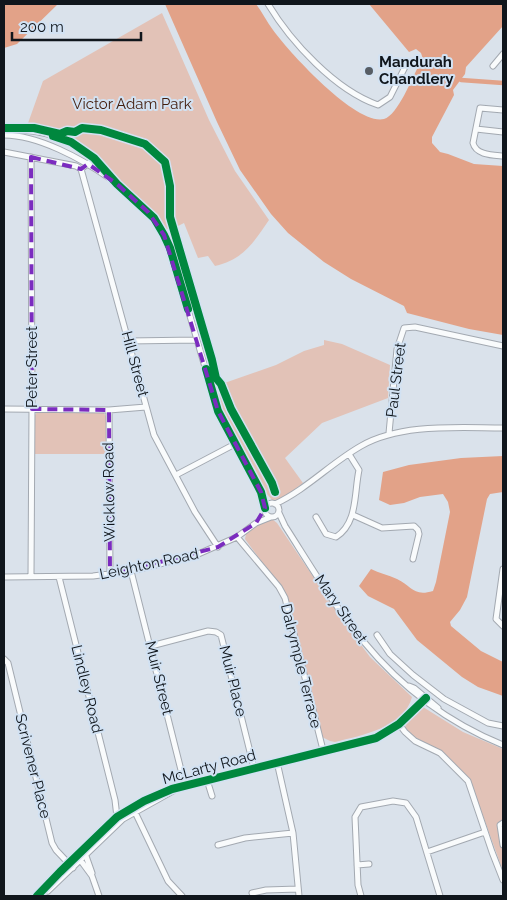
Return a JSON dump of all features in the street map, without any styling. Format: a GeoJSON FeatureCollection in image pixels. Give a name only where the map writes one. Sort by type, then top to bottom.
{"type":"FeatureCollection","features":[{"type":"Feature","properties":{"kind":"street"},"geometry":{"type":"LineString","coordinates":[[268,4],[299,46],[329,75],[362,100],[378,105],[390,98],[407,63]]}},
{"type":"Feature","properties":{"kind":"street"},"geometry":{"type":"LineString","coordinates":[[493,66],[503,54]]}},
{"type":"Feature","properties":{"kind":"street"},"geometry":{"type":"LineString","coordinates":[[503,110],[480,108],[473,143],[474,148],[478,152],[503,156]]}},
{"type":"Feature","properties":{"kind":"street"},"geometry":{"type":"LineString","coordinates":[[476,129],[503,132]]}},
{"type":"Feature","properties":{"kind":"street","name":"Mary Street"},"geometry":{"type":"LineString","coordinates":[[4,130],[27,130],[46,133],[71,142],[94,158],[117,184],[148,212],[164,235],[170,248],[218,412],[261,492],[267,514],[285,526]]}},
{"type":"Feature","properties":{"kind":"street","name":"Mary Street"},"geometry":{"type":"LineString","coordinates":[[4,135],[39,142],[70,155],[88,164],[117,184]]}},
{"type":"Feature","properties":{"kind":"street"},"geometry":{"type":"LineString","coordinates":[[4,152],[76,166],[81,169],[94,158]]}},
{"type":"Feature","properties":{"kind":"street","name":"Peter Street"},"geometry":{"type":"LineString","coordinates":[[31,157],[31,576]]}},
{"type":"Feature","properties":{"kind":"street","name":"Hill Street"},"geometry":{"type":"LineString","coordinates":[[81,169],[154,435],[196,512],[218,547]]}},
{"type":"Feature","properties":{"kind":"street","name":"Paul Street"},"geometry":{"type":"LineString","coordinates":[[389,433],[396,358],[404,328],[415,327],[503,346]]}},
{"type":"Feature","properties":{"kind":"street"},"geometry":{"type":"LineString","coordinates":[[128,340],[198,340]]}},
{"type":"Feature","properties":{"kind":"street"},"geometry":{"type":"LineString","coordinates":[[4,409],[109,410],[146,407]]}},
{"type":"Feature","properties":{"kind":"street","name":"Wicklow Road"},"geometry":{"type":"LineString","coordinates":[[109,410],[110,575]]}},
{"type":"Feature","properties":{"kind":"street"},"geometry":{"type":"LineString","coordinates":[[265,509],[268,504],[292,495],[348,454],[389,433],[459,428],[503,428]]}},
{"type":"Feature","properties":{"kind":"street"},"geometry":{"type":"LineString","coordinates":[[176,475],[235,444]]}},
{"type":"Feature","properties":{"kind":"street"},"geometry":{"type":"LineString","coordinates":[[316,517],[326,534],[336,537],[342,533],[353,515],[355,488],[359,470],[348,454]]}},
{"type":"Feature","properties":{"kind":"street","name":"Mary Street"},"geometry":{"type":"LineString","coordinates":[[261,492],[274,503],[285,526],[358,634],[378,658],[407,685],[441,712],[480,735],[503,745]]}},
{"type":"Feature","properties":{"kind":"street"},"geometry":{"type":"LineString","coordinates":[[272,517],[292,495]]}},
{"type":"Feature","properties":{"kind":"street","name":"Leighton Road"},"geometry":{"type":"LineString","coordinates":[[4,577],[110,575],[196,555],[238,537],[256,522],[265,509]]}},
{"type":"Feature","properties":{"kind":"street"},"geometry":{"type":"LineString","coordinates":[[353,515],[382,528],[414,526],[419,534],[413,559]]}},
{"type":"Feature","properties":{"kind":"street","name":"Leighton Road"},"geometry":{"type":"LineString","coordinates":[[256,522],[272,517]]}},
{"type":"Feature","properties":{"kind":"street","name":"Dalrymple Terrace"},"geometry":{"type":"LineString","coordinates":[[238,537],[279,587],[285,598],[322,750]]}},
{"type":"Feature","properties":{"kind":"street"},"geometry":{"type":"LineString","coordinates":[[503,569],[496,619],[503,626]]}},
{"type":"Feature","properties":{"kind":"street","name":"Muir Street"},"geometry":{"type":"LineString","coordinates":[[131,571],[185,786]]}},
{"type":"Feature","properties":{"kind":"street","name":"Lindley Road"},"geometry":{"type":"LineString","coordinates":[[60,577],[115,800],[121,816]]}},
{"type":"Feature","properties":{"kind":"street","name":"Muir Place"},"geometry":{"type":"LineString","coordinates":[[151,646],[208,631],[216,632],[221,636],[254,768]]}},
{"type":"Feature","properties":{"kind":"street"},"geometry":{"type":"LineString","coordinates":[[377,634],[390,654],[444,699],[488,723],[503,726]]}},
{"type":"Feature","properties":{"kind":"street","name":"Scrivener Place"},"geometry":{"type":"LineString","coordinates":[[4,659],[8,663],[52,843],[73,868]]}},
{"type":"Feature","properties":{"kind":"street","name":"McLarty Road"},"geometry":{"type":"LineString","coordinates":[[413,710],[420,695]]}},
{"type":"Feature","properties":{"kind":"street","name":"McLarty Road"},"geometry":{"type":"LineString","coordinates":[[37,896],[68,863],[121,816],[172,789],[376,738],[399,724],[425,699]]}},
{"type":"Feature","properties":{"kind":"street"},"geometry":{"type":"LineString","coordinates":[[399,724],[415,741],[440,753],[468,781],[503,880]]}},
{"type":"Feature","properties":{"kind":"street"},"geometry":{"type":"LineString","coordinates":[[277,762],[293,833],[299,896]]}},
{"type":"Feature","properties":{"kind":"street","name":"McLarty Road"},"geometry":{"type":"LineString","coordinates":[[207,780],[212,796]]}},
{"type":"Feature","properties":{"kind":"street"},"geometry":{"type":"LineString","coordinates":[[361,896],[358,885],[355,817],[361,807],[393,801],[406,803],[416,817],[440,896]]}},
{"type":"Feature","properties":{"kind":"street"},"geometry":{"type":"LineString","coordinates":[[134,810],[168,881],[182,896]]}},
{"type":"Feature","properties":{"kind":"street","name":"McLarty Road"},"geometry":{"type":"LineString","coordinates":[[42,896],[83,859],[121,816]]}},
{"type":"Feature","properties":{"kind":"street"},"geometry":{"type":"LineString","coordinates":[[503,823],[500,825],[503,844]]}},
{"type":"Feature","properties":{"kind":"street"},"geometry":{"type":"LineString","coordinates":[[427,852],[485,832]]}},
{"type":"Feature","properties":{"kind":"street"},"geometry":{"type":"LineString","coordinates":[[218,845],[245,838],[293,833]]}},
{"type":"Feature","properties":{"kind":"street"},"geometry":{"type":"LineString","coordinates":[[79,853],[92,869],[92,876],[100,896]]}},
{"type":"Feature","properties":{"kind":"street"},"geometry":{"type":"LineString","coordinates":[[357,865],[370,864]]}},
{"type":"Feature","properties":{"kind":"street"},"geometry":{"type":"LineString","coordinates":[[252,893],[266,890],[298,889]]}},
{"type":"Feature","properties":{"kind":"highlighted area"},"geometry":{"type":"Polygon","coordinates":[[[31,157],[81,169],[88,164],[117,184],[148,212],[164,235],[218,411],[261,492],[265,508],[256,523],[218,547],[110,575],[109,410],[32,409],[31,157]]]}},
{"type":"Feature","properties":{"kind":"green space","name":"Victor Adam Park"},"geometry":{"type":"Polygon","coordinates":[[[162,13],[209,120],[235,171],[269,220],[247,249],[233,259],[215,266],[208,256],[198,258],[184,223],[172,229],[165,229],[147,207],[97,158],[71,140],[56,133],[27,126],[43,81],[162,13]]]}},
{"type":"Feature","properties":{"kind":"green space"},"geometry":{"type":"Polygon","coordinates":[[[324,340],[342,344],[390,365],[388,398],[322,423],[285,458],[303,483],[285,497],[272,500],[266,493],[225,420],[213,387],[276,365],[304,351],[324,345],[324,340]]]}},
{"type":"Feature","properties":{"kind":"green space"},"geometry":{"type":"Polygon","coordinates":[[[38,411],[104,413],[107,418],[106,454],[35,454],[35,415],[38,411]]]}},
{"type":"Feature","properties":{"kind":"green space"},"geometry":{"type":"Polygon","coordinates":[[[272,519],[277,523],[341,618],[370,657],[412,697],[408,708],[391,723],[369,733],[335,742],[322,737],[286,595],[245,539],[246,534],[264,520],[272,519]]]}},
{"type":"Feature","properties":{"kind":"green space"},"geometry":{"type":"Polygon","coordinates":[[[423,707],[463,732],[503,749],[503,820],[498,826],[503,848],[503,871],[470,780],[446,755],[408,733],[405,728],[411,716],[423,707]]]}},
{"type":"Feature","properties":{"kind":"shaded area"},"geometry":{"type":"Polygon","coordinates":[[[4,4],[58,4],[17,44],[4,48],[4,4]]]}},
{"type":"Feature","properties":{"kind":"shaded area"},"geometry":{"type":"Polygon","coordinates":[[[165,4],[256,4],[281,40],[324,85],[357,111],[372,118],[384,119],[399,104],[423,59],[421,53],[416,49],[409,52],[369,4],[503,4],[503,26],[466,67],[465,74],[453,90],[454,95],[432,137],[432,143],[440,152],[474,164],[503,166],[503,335],[469,329],[407,313],[404,306],[351,279],[324,262],[288,233],[271,214],[240,170],[165,4]]]}},
{"type":"Feature","properties":{"kind":"shaded area"},"geometry":{"type":"Polygon","coordinates":[[[503,456],[503,492],[490,494],[487,499],[467,597],[460,610],[450,622],[451,626],[481,651],[503,662],[503,696],[478,687],[462,677],[417,640],[394,609],[368,596],[359,586],[371,569],[397,579],[421,593],[433,591],[436,582],[450,512],[448,502],[443,494],[420,497],[404,503],[390,505],[379,500],[383,472],[409,465],[461,458],[503,456]]]}},
{"type":"Feature","properties":{"kind":"waterway"},"geometry":{"type":"LineString","coordinates":[[461,80],[503,83]]}},
{"type":"Feature","properties":{"kind":"cycle path"},"geometry":{"type":"LineString","coordinates":[[4,128],[34,128],[60,134],[67,131],[75,132],[82,128],[101,130],[145,144],[165,162],[170,186],[170,217],[216,378],[221,384],[231,409],[272,483],[275,492]]}},
{"type":"Feature","properties":{"kind":"cycle path"},"geometry":{"type":"LineString","coordinates":[[53,136],[71,142],[94,158],[117,184],[154,218],[170,248],[188,309]]}},
{"type":"Feature","properties":{"kind":"cycle path"},"geometry":{"type":"LineString","coordinates":[[206,369],[218,411],[261,492],[265,508]]}},
{"type":"Feature","properties":{"kind":"cycle path"},"geometry":{"type":"LineString","coordinates":[[37,896],[117,817],[144,801],[172,789],[376,738],[399,724],[426,698]]}},
{"type":"Feature","properties":{"kind":"place","name":"Mandurah Chandlery"},"geometry":{"type":"Point","coordinates":[369,71]}}]}
